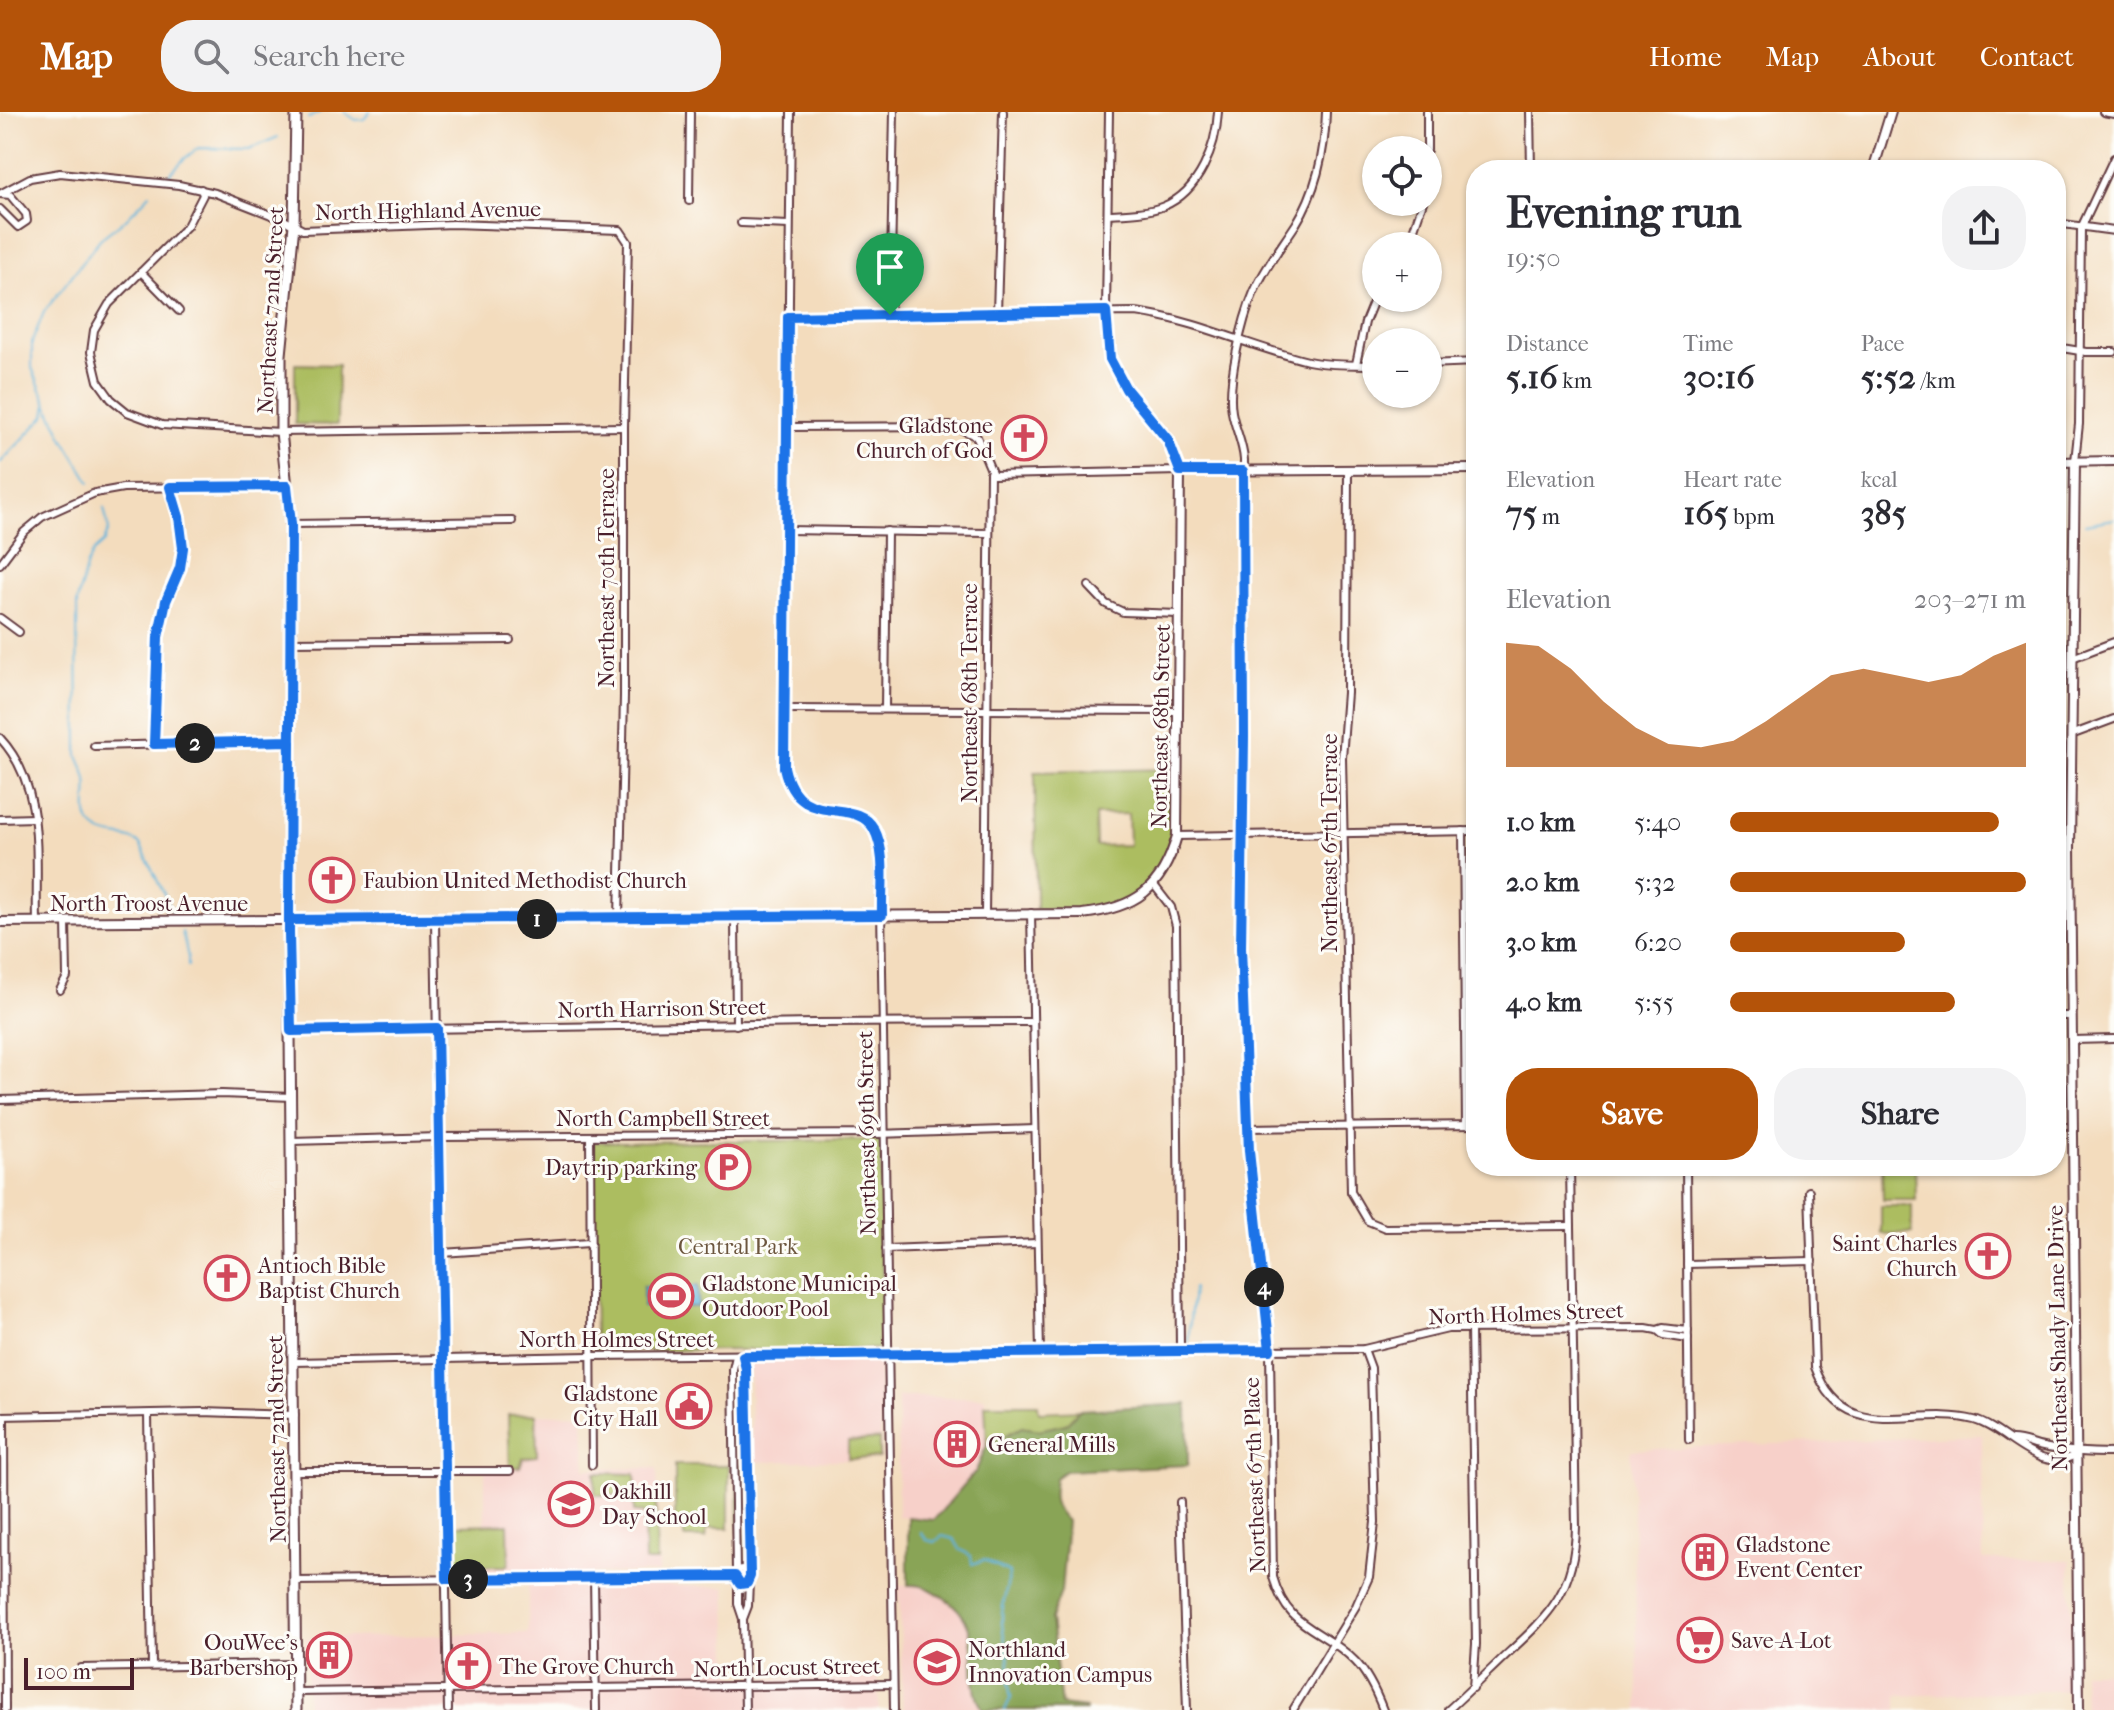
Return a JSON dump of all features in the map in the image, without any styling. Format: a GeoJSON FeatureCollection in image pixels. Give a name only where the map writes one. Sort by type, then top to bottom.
{"type":"FeatureCollection","features":[{"type":"Feature","properties":{"kind":"main road","name":"Northeast 72nd Street"},"geometry":{"type":"LineString","coordinates":[[296,112],[294,225],[281,355],[281,432],[291,524],[289,920],[296,1710]]}},
{"type":"Feature","properties":{"kind":"street"},"geometry":{"type":"LineString","coordinates":[[689,201],[690,112]]}},
{"type":"Feature","properties":{"kind":"street"},"geometry":{"type":"LineString","coordinates":[[791,112],[785,709],[1178,711]]}},
{"type":"Feature","properties":{"kind":"street"},"geometry":{"type":"LineString","coordinates":[[890,315],[894,112]]}},
{"type":"Feature","properties":{"kind":"street"},"geometry":{"type":"LineString","coordinates":[[997,313],[1003,112]]}},
{"type":"Feature","properties":{"kind":"street","name":"Northeast 68th Street"},"geometry":{"type":"LineString","coordinates":[[1109,112],[1106,311],[1110,359],[1126,389],[1168,440],[1180,471],[1177,836],[1170,862],[1154,885]]}},
{"type":"Feature","properties":{"kind":"street"},"geometry":{"type":"LineString","coordinates":[[1108,214],[1160,207],[1182,193],[1197,178],[1209,156],[1216,134],[1218,112]]}},
{"type":"Feature","properties":{"kind":"street","name":"Northeast 67th Place"},"geometry":{"type":"LineString","coordinates":[[1326,112],[1321,160],[1311,194],[1296,224],[1270,260],[1254,294],[1240,340],[1231,401],[1243,451],[1241,948],[1248,1128],[1270,1350],[1273,1577],[1285,1608],[1363,1669],[1383,1710]]}},
{"type":"Feature","properties":{"kind":"street"},"geometry":{"type":"LineString","coordinates":[[1427,112],[1427,136]]}},
{"type":"Feature","properties":{"kind":"street"},"geometry":{"type":"LineString","coordinates":[[1530,112],[1531,160]]}},
{"type":"Feature","properties":{"kind":"street"},"geometry":{"type":"LineString","coordinates":[[1876,160],[1891,112]]}},
{"type":"Feature","properties":{"kind":"street"},"geometry":{"type":"LineString","coordinates":[[2103,112],[2114,114]]}},
{"type":"Feature","properties":{"kind":"street","name":"Northeast Shady Lane Drive"},"geometry":{"type":"LineString","coordinates":[[2079,1710],[2070,849],[2075,461],[2079,424],[2081,228],[2114,158]]}},
{"type":"Feature","properties":{"kind":"street","name":"North Highland Avenue"},"geometry":{"type":"LineString","coordinates":[[0,194],[30,178],[60,173],[201,189],[303,230],[453,224],[556,226],[620,230],[627,237]]}},
{"type":"Feature","properties":{"kind":"street"},"geometry":{"type":"LineString","coordinates":[[201,189],[203,195],[187,226],[103,312],[92,340],[93,369],[111,399],[136,417],[162,425],[281,432],[624,427]]}},
{"type":"Feature","properties":{"kind":"street","name":"North Highland Avenue"},"geometry":{"type":"LineString","coordinates":[[0,194],[10,195],[26,214],[27,221],[18,227],[0,209]]}},
{"type":"Feature","properties":{"kind":"street"},"geometry":{"type":"LineString","coordinates":[[741,223],[789,225]]}},
{"type":"Feature","properties":{"kind":"street"},"geometry":{"type":"LineString","coordinates":[[2066,225],[2114,231]]}},
{"type":"Feature","properties":{"kind":"street","name":"Northeast 70th Terrace"},"geometry":{"type":"LineString","coordinates":[[619,919],[627,237]]}},
{"type":"Feature","properties":{"kind":"street"},"geometry":{"type":"LineString","coordinates":[[141,272],[179,311]]}},
{"type":"Feature","properties":{"kind":"street"},"geometry":{"type":"LineString","coordinates":[[788,317],[1136,312],[1169,317],[1310,361],[1362,364]]}},
{"type":"Feature","properties":{"kind":"street"},"geometry":{"type":"LineString","coordinates":[[1356,364],[1369,312]]}},
{"type":"Feature","properties":{"kind":"street"},"geometry":{"type":"LineString","coordinates":[[2066,349],[2114,352]]}},
{"type":"Feature","properties":{"kind":"street"},"geometry":{"type":"LineString","coordinates":[[1442,363],[1466,362]]}},
{"type":"Feature","properties":{"kind":"street"},"geometry":{"type":"LineString","coordinates":[[787,427],[955,426],[977,437],[993,475],[1466,469]]}},
{"type":"Feature","properties":{"kind":"street"},"geometry":{"type":"LineString","coordinates":[[2066,461],[2114,461]]}},
{"type":"Feature","properties":{"kind":"street","name":"Northeast 67th Terrace"},"geometry":{"type":"LineString","coordinates":[[1348,470],[1347,693],[1342,758],[1350,1188],[1361,1213],[1368,1221],[1385,1228],[1571,1226]]}},
{"type":"Feature","properties":{"kind":"street","name":"Northeast 68th Terrace"},"geometry":{"type":"LineString","coordinates":[[985,914],[990,472]]}},
{"type":"Feature","properties":{"kind":"street"},"geometry":{"type":"LineString","coordinates":[[0,564],[33,524],[52,511],[77,499],[113,489],[287,486]]}},
{"type":"Feature","properties":{"kind":"street"},"geometry":{"type":"LineString","coordinates":[[154,744],[158,637],[166,601],[180,568],[183,548],[179,517],[170,487]]}},
{"type":"Feature","properties":{"kind":"street"},"geometry":{"type":"LineString","coordinates":[[291,524],[512,521]]}},
{"type":"Feature","properties":{"kind":"street"},"geometry":{"type":"LineString","coordinates":[[786,530],[988,533]]}},
{"type":"Feature","properties":{"kind":"street"},"geometry":{"type":"LineString","coordinates":[[885,709],[887,531]]}},
{"type":"Feature","properties":{"kind":"street"},"geometry":{"type":"LineString","coordinates":[[0,550],[7,555]]}},
{"type":"Feature","properties":{"kind":"street"},"geometry":{"type":"LineString","coordinates":[[1089,586],[1106,604],[1123,612],[1179,614]]}},
{"type":"Feature","properties":{"kind":"street"},"geometry":{"type":"LineString","coordinates":[[0,618],[19,632]]}},
{"type":"Feature","properties":{"kind":"street"},"geometry":{"type":"LineString","coordinates":[[289,642],[510,640]]}},
{"type":"Feature","properties":{"kind":"street"},"geometry":{"type":"LineString","coordinates":[[2072,658],[2114,642]]}},
{"type":"Feature","properties":{"kind":"street","name":"Northeast 69th Street"},"geometry":{"type":"LineString","coordinates":[[785,709],[784,767],[792,790],[802,801],[816,808],[855,815],[869,822],[880,847],[894,1710]]}},
{"type":"Feature","properties":{"kind":"street"},"geometry":{"type":"LineString","coordinates":[[2071,735],[2114,719]]}},
{"type":"Feature","properties":{"kind":"street"},"geometry":{"type":"LineString","coordinates":[[0,738],[24,772],[32,795],[37,921]]}},
{"type":"Feature","properties":{"kind":"street"},"geometry":{"type":"LineString","coordinates":[[94,746],[290,741]]}},
{"type":"Feature","properties":{"kind":"street"},"geometry":{"type":"LineString","coordinates":[[0,819],[35,818]]}},
{"type":"Feature","properties":{"kind":"street"},"geometry":{"type":"LineString","coordinates":[[1177,836],[1463,831],[1466,1125],[1248,1128]]}},
{"type":"Feature","properties":{"kind":"street"},"geometry":{"type":"LineString","coordinates":[[1154,885],[1171,907],[1176,926],[1180,1349]]}},
{"type":"Feature","properties":{"kind":"street","name":"North Troost Avenue"},"geometry":{"type":"LineString","coordinates":[[0,922],[1082,914],[1108,911],[1142,896],[1154,885]]}},
{"type":"Feature","properties":{"kind":"street"},"geometry":{"type":"LineString","coordinates":[[1031,913],[1040,1353]]}},
{"type":"Feature","properties":{"kind":"street"},"geometry":{"type":"LineString","coordinates":[[735,918],[736,1025]]}},
{"type":"Feature","properties":{"kind":"street"},"geometry":{"type":"LineString","coordinates":[[60,990],[67,977],[66,921]]}},
{"type":"Feature","properties":{"kind":"street"},"geometry":{"type":"LineString","coordinates":[[435,921],[448,1710]]}},
{"type":"Feature","properties":{"kind":"street"},"geometry":{"type":"LineString","coordinates":[[2066,1016],[2072,1016]]}},
{"type":"Feature","properties":{"kind":"street","name":"North Harrison Street"},"geometry":{"type":"LineString","coordinates":[[291,1031],[1033,1022]]}},
{"type":"Feature","properties":{"kind":"street"},"geometry":{"type":"LineString","coordinates":[[2073,1040],[2114,1039]]}},
{"type":"Feature","properties":{"kind":"street"},"geometry":{"type":"LineString","coordinates":[[0,1100],[222,1094],[291,1097]]}},
{"type":"Feature","properties":{"kind":"street","name":"North Campbell Street"},"geometry":{"type":"LineString","coordinates":[[290,1141],[885,1134],[1035,1129]]}},
{"type":"Feature","properties":{"kind":"street"},"geometry":{"type":"LineString","coordinates":[[590,1137],[592,1465]]}},
{"type":"Feature","properties":{"kind":"street"},"geometry":{"type":"LineString","coordinates":[[1448,1710],[1553,1608],[1563,1593],[1573,1565],[1576,1527],[1570,1176]]}},
{"type":"Feature","properties":{"kind":"street"},"geometry":{"type":"LineString","coordinates":[[1686,1176],[1689,1440]]}},
{"type":"Feature","properties":{"kind":"street"},"geometry":{"type":"LineString","coordinates":[[1809,1191],[1815,1367],[1820,1380],[1838,1404],[1851,1413],[1866,1417],[1964,1418],[1991,1426],[2023,1450],[2042,1459],[2055,1461],[2078,1453]]}},
{"type":"Feature","properties":{"kind":"street"},"geometry":{"type":"LineString","coordinates":[[442,1253],[589,1243]]}},
{"type":"Feature","properties":{"kind":"street"},"geometry":{"type":"LineString","coordinates":[[886,1249],[1037,1243]]}},
{"type":"Feature","properties":{"kind":"street"},"geometry":{"type":"LineString","coordinates":[[1687,1264],[1812,1261]]}},
{"type":"Feature","properties":{"kind":"street","name":"North Holmes Street"},"geometry":{"type":"LineString","coordinates":[[294,1362],[590,1356],[1364,1349],[1430,1332],[1471,1329],[1632,1327],[1688,1331]]}},
{"type":"Feature","properties":{"kind":"street"},"geometry":{"type":"LineString","coordinates":[[1471,1329],[1476,1633],[1473,1688]]}},
{"type":"Feature","properties":{"kind":"street","name":"North Holmes Street"},"geometry":{"type":"LineString","coordinates":[[1657,1330],[1663,1335],[1688,1339]]}},
{"type":"Feature","properties":{"kind":"street"},"geometry":{"type":"LineString","coordinates":[[1293,1710],[1363,1592],[1373,1554],[1371,1368],[1364,1349]]}},
{"type":"Feature","properties":{"kind":"street"},"geometry":{"type":"LineString","coordinates":[[739,1356],[746,1369],[749,1581],[748,1606],[743,1619]]}},
{"type":"Feature","properties":{"kind":"street"},"geometry":{"type":"LineString","coordinates":[[739,1356],[733,1369],[736,1577],[738,1604],[743,1619],[745,1710]]}},
{"type":"Feature","properties":{"kind":"street"},"geometry":{"type":"LineString","coordinates":[[148,1414],[152,1666]]}},
{"type":"Feature","properties":{"kind":"street"},"geometry":{"type":"LineString","coordinates":[[5,1710],[2,1416],[295,1415]]}},
{"type":"Feature","properties":{"kind":"street"},"geometry":{"type":"LineString","coordinates":[[2012,1440],[2078,1453],[2114,1453]]}},
{"type":"Feature","properties":{"kind":"street"},"geometry":{"type":"LineString","coordinates":[[295,1471],[510,1471]]}},
{"type":"Feature","properties":{"kind":"street"},"geometry":{"type":"LineString","coordinates":[[1180,1502],[1187,1710]]}},
{"type":"Feature","properties":{"kind":"street"},"geometry":{"type":"LineString","coordinates":[[736,1577],[741,1569],[748,1572]]}},
{"type":"Feature","properties":{"kind":"street"},"geometry":{"type":"LineString","coordinates":[[594,1577],[596,1710]]}},
{"type":"Feature","properties":{"kind":"street"},"geometry":{"type":"LineString","coordinates":[[295,1581],[736,1577]]}},
{"type":"Feature","properties":{"kind":"street"},"geometry":{"type":"LineString","coordinates":[[736,1577],[742,1585],[749,1581]]}},
{"type":"Feature","properties":{"kind":"street"},"geometry":{"type":"LineString","coordinates":[[81,1668],[297,1664]]}},
{"type":"Feature","properties":{"kind":"street","name":"North Locust Street"},"geometry":{"type":"LineString","coordinates":[[297,1692],[893,1684]]}},
{"type":"Feature","properties":{"kind":"shaded area"},"geometry":{"type":"Polygon","coordinates":[[[879,1359],[881,1459],[752,1462],[750,1363],[754,1360],[879,1359]]]}},
{"type":"Feature","properties":{"kind":"shaded area"},"geometry":{"type":"Polygon","coordinates":[[[898,1397],[985,1397],[987,1450],[976,1471],[934,1520],[898,1516],[898,1397]]]}},
{"type":"Feature","properties":{"kind":"shaded area","name":"Oakhill Day School"},"geometry":{"type":"Polygon","coordinates":[[[583,1413],[585,1469],[657,1468],[659,1573],[453,1575],[450,1525],[485,1525],[485,1468],[510,1467],[508,1415],[583,1413]]]}},
{"type":"Feature","properties":{"kind":"shaded area"},"geometry":{"type":"Polygon","coordinates":[[[1982,1435],[1983,1560],[2070,1560],[2072,1690],[1897,1696],[1897,1710],[1639,1710],[1631,1450],[1982,1435]]]}},
{"type":"Feature","properties":{"kind":"shaded area"},"geometry":{"type":"Polygon","coordinates":[[[528,1582],[726,1587],[730,1671],[737,1679],[878,1678],[879,1710],[307,1710],[306,1638],[528,1633],[528,1582]]]}},
{"type":"Feature","properties":{"kind":"shaded area","name":"Northland Innovation Campus"},"geometry":{"type":"Polygon","coordinates":[[[922,1584],[954,1604],[970,1626],[976,1698],[983,1710],[903,1710],[899,1586],[922,1584]]]}},
{"type":"Feature","properties":{"kind":"shaded area"},"geometry":{"type":"Polygon","coordinates":[[[2083,1672],[2114,1672],[2114,1710],[2084,1710],[2083,1672]]]}},
{"type":"Feature","properties":{"kind":"green space"},"geometry":{"type":"Polygon","coordinates":[[[295,364],[338,365],[337,425],[295,424],[295,364]]]}},
{"type":"Feature","properties":{"kind":"green space"},"geometry":{"type":"Polygon","coordinates":[[[1173,769],[1171,832],[1160,868],[1149,884],[1133,896],[1102,907],[1036,909],[1035,772],[1173,769]],[[1128,814],[1095,815],[1096,846],[1129,845],[1128,814]]]}},
{"type":"Feature","properties":{"kind":"green space","name":"Central Park"},"geometry":{"type":"Polygon","coordinates":[[[881,1140],[883,1349],[595,1351],[593,1142],[881,1140]]]}},
{"type":"Feature","properties":{"kind":"green space"},"geometry":{"type":"Polygon","coordinates":[[[1882,1176],[1915,1176],[1916,1200],[1883,1200],[1882,1176]]]}},
{"type":"Feature","properties":{"kind":"green space"},"geometry":{"type":"Polygon","coordinates":[[[1881,1206],[1912,1206],[1912,1233],[1881,1234],[1881,1206]]]}},
{"type":"Feature","properties":{"kind":"green space"},"geometry":{"type":"Polygon","coordinates":[[[985,1404],[1038,1404],[1039,1412],[1079,1410],[1066,1424],[1039,1430],[1022,1427],[987,1445],[985,1404]]]}},
{"type":"Feature","properties":{"kind":"green space"},"geometry":{"type":"Polygon","coordinates":[[[1187,1404],[1188,1465],[1065,1471],[1055,1478],[1054,1501],[1067,1521],[1061,1592],[1051,1619],[1061,1705],[1085,1710],[983,1710],[974,1680],[971,1636],[966,1622],[958,1609],[943,1597],[923,1586],[908,1585],[908,1517],[934,1520],[976,1471],[987,1445],[1022,1427],[1039,1430],[1066,1424],[1079,1410],[1187,1404]]]}},
{"type":"Feature","properties":{"kind":"green space"},"geometry":{"type":"Polygon","coordinates":[[[536,1414],[537,1456],[523,1458],[520,1467],[510,1468],[508,1415],[536,1414]]]}},
{"type":"Feature","properties":{"kind":"green space"},"geometry":{"type":"Polygon","coordinates":[[[879,1439],[879,1458],[848,1459],[848,1442],[879,1439]]]}},
{"type":"Feature","properties":{"kind":"green space"},"geometry":{"type":"Polygon","coordinates":[[[742,1464],[744,1560],[741,1562],[738,1466],[742,1464]]]}},
{"type":"Feature","properties":{"kind":"green space"},"geometry":{"type":"Polygon","coordinates":[[[675,1465],[729,1465],[729,1528],[707,1528],[706,1538],[684,1538],[684,1523],[675,1522],[675,1465]]]}},
{"type":"Feature","properties":{"kind":"green space"},"geometry":{"type":"Polygon","coordinates":[[[595,1473],[635,1474],[636,1495],[595,1495],[595,1473]]]}},
{"type":"Feature","properties":{"kind":"green space"},"geometry":{"type":"Polygon","coordinates":[[[634,1496],[656,1497],[657,1561],[645,1561],[644,1513],[634,1512],[634,1496]]]}},
{"type":"Feature","properties":{"kind":"green space"},"geometry":{"type":"Polygon","coordinates":[[[508,1524],[509,1564],[455,1567],[454,1525],[508,1524]]]}},
{"type":"Feature","properties":{"kind":"water","name":"Gladstone Municipal Outdoor Pool"},"geometry":{"type":"Polygon","coordinates":[[[656,1279],[672,1279],[672,1286],[698,1286],[698,1307],[643,1307],[643,1286],[656,1286],[656,1279]]]}},
{"type":"Feature","properties":{"kind":"waterway"},"geometry":{"type":"LineString","coordinates":[[309,118],[320,112]]}},
{"type":"Feature","properties":{"kind":"waterway"},"geometry":{"type":"LineString","coordinates":[[344,112],[356,120],[364,119],[370,112]]}},
{"type":"Feature","properties":{"kind":"waterway"},"geometry":{"type":"LineString","coordinates":[[168,176],[198,148],[249,149],[278,137]]}},
{"type":"Feature","properties":{"kind":"waterway"},"geometry":{"type":"LineString","coordinates":[[0,463],[45,416],[47,404],[32,368],[32,342],[44,312],[100,239],[127,218],[150,194]]}},
{"type":"Feature","properties":{"kind":"waterway"},"geometry":{"type":"LineString","coordinates":[[48,406],[90,482]]}},
{"type":"Feature","properties":{"kind":"waterway"},"geometry":{"type":"LineString","coordinates":[[104,508],[109,530],[87,564],[77,602],[78,756],[87,780],[87,815],[99,831],[140,844],[173,913]]}},
{"type":"Feature","properties":{"kind":"waterway"},"geometry":{"type":"LineString","coordinates":[[2085,524],[2114,519]]}},
{"type":"Feature","properties":{"kind":"waterway"},"geometry":{"type":"LineString","coordinates":[[182,932],[188,966]]}},
{"type":"Feature","properties":{"kind":"waterway"},"geometry":{"type":"LineString","coordinates":[[1188,1343],[1193,1288]]}},
{"type":"Feature","properties":{"kind":"waterway"},"geometry":{"type":"LineString","coordinates":[[921,1533],[927,1540],[935,1542],[942,1536],[954,1539],[960,1549],[971,1556],[972,1564],[984,1560],[1009,1573],[1002,1617],[1011,1697],[1005,1710]]}},
{"type":"Feature","properties":{"kind":"place","name":"Gladstone Church of God"},"geometry":{"type":"Point","coordinates":[1024,438]}},
{"type":"Feature","properties":{"kind":"place","name":"Faubion United Methodist Church"},"geometry":{"type":"Point","coordinates":[332,880]}},
{"type":"Feature","properties":{"kind":"place","name":"Daytrip parking"},"geometry":{"type":"Point","coordinates":[728,1167]}},
{"type":"Feature","properties":{"kind":"place","name":"Saint Charles Church"},"geometry":{"type":"Point","coordinates":[1988,1256]}},
{"type":"Feature","properties":{"kind":"place","name":"Antioch Bible Baptist Church"},"geometry":{"type":"Point","coordinates":[227,1278]}},
{"type":"Feature","properties":{"kind":"place","name":"Gladstone Municipal Outdoor Pool"},"geometry":{"type":"Point","coordinates":[671,1296]}},
{"type":"Feature","properties":{"kind":"place","name":"Gladstone City Hall"},"geometry":{"type":"Point","coordinates":[689,1406]}},
{"type":"Feature","properties":{"kind":"place","name":"General Mills"},"geometry":{"type":"Point","coordinates":[957,1444]}},
{"type":"Feature","properties":{"kind":"place","name":"Oakhill Day School"},"geometry":{"type":"Point","coordinates":[571,1504]}},
{"type":"Feature","properties":{"kind":"place","name":"Gladstone Event Center"},"geometry":{"type":"Point","coordinates":[1705,1557]}},
{"type":"Feature","properties":{"kind":"place","name":"Save-A-Lot"},"geometry":{"type":"Point","coordinates":[1700,1640]}},
{"type":"Feature","properties":{"kind":"place","name":"OouWee's Barbershop"},"geometry":{"type":"Point","coordinates":[329,1655]}},
{"type":"Feature","properties":{"kind":"place","name":"Northland Innovation Campus"},"geometry":{"type":"Point","coordinates":[937,1662]}},
{"type":"Feature","properties":{"kind":"place","name":"The Grove Church"},"geometry":{"type":"Point","coordinates":[468,1666]}},
{"type":"Feature","properties":{"kind":"route"},"geometry":{"type":"LineString","coordinates":[[890,315],[788,317],[784,767],[792,790],[802,801],[816,808],[865,819],[874,829],[880,847],[882,915],[289,920],[290,741],[289,642],[291,524],[287,486],[170,487],[179,517],[183,548],[180,568],[166,601],[158,637],[154,744],[290,741],[289,831],[289,910],[289,920],[289,933],[291,1031],[437,1028],[447,1579],[735,1576],[740,1584],[747,1583],[750,1576],[746,1369],[743,1356],[1270,1350],[1249,1151],[1241,948],[1243,471],[1180,471],[1168,440],[1126,389],[1110,359],[1106,311],[890,315]]}}]}
